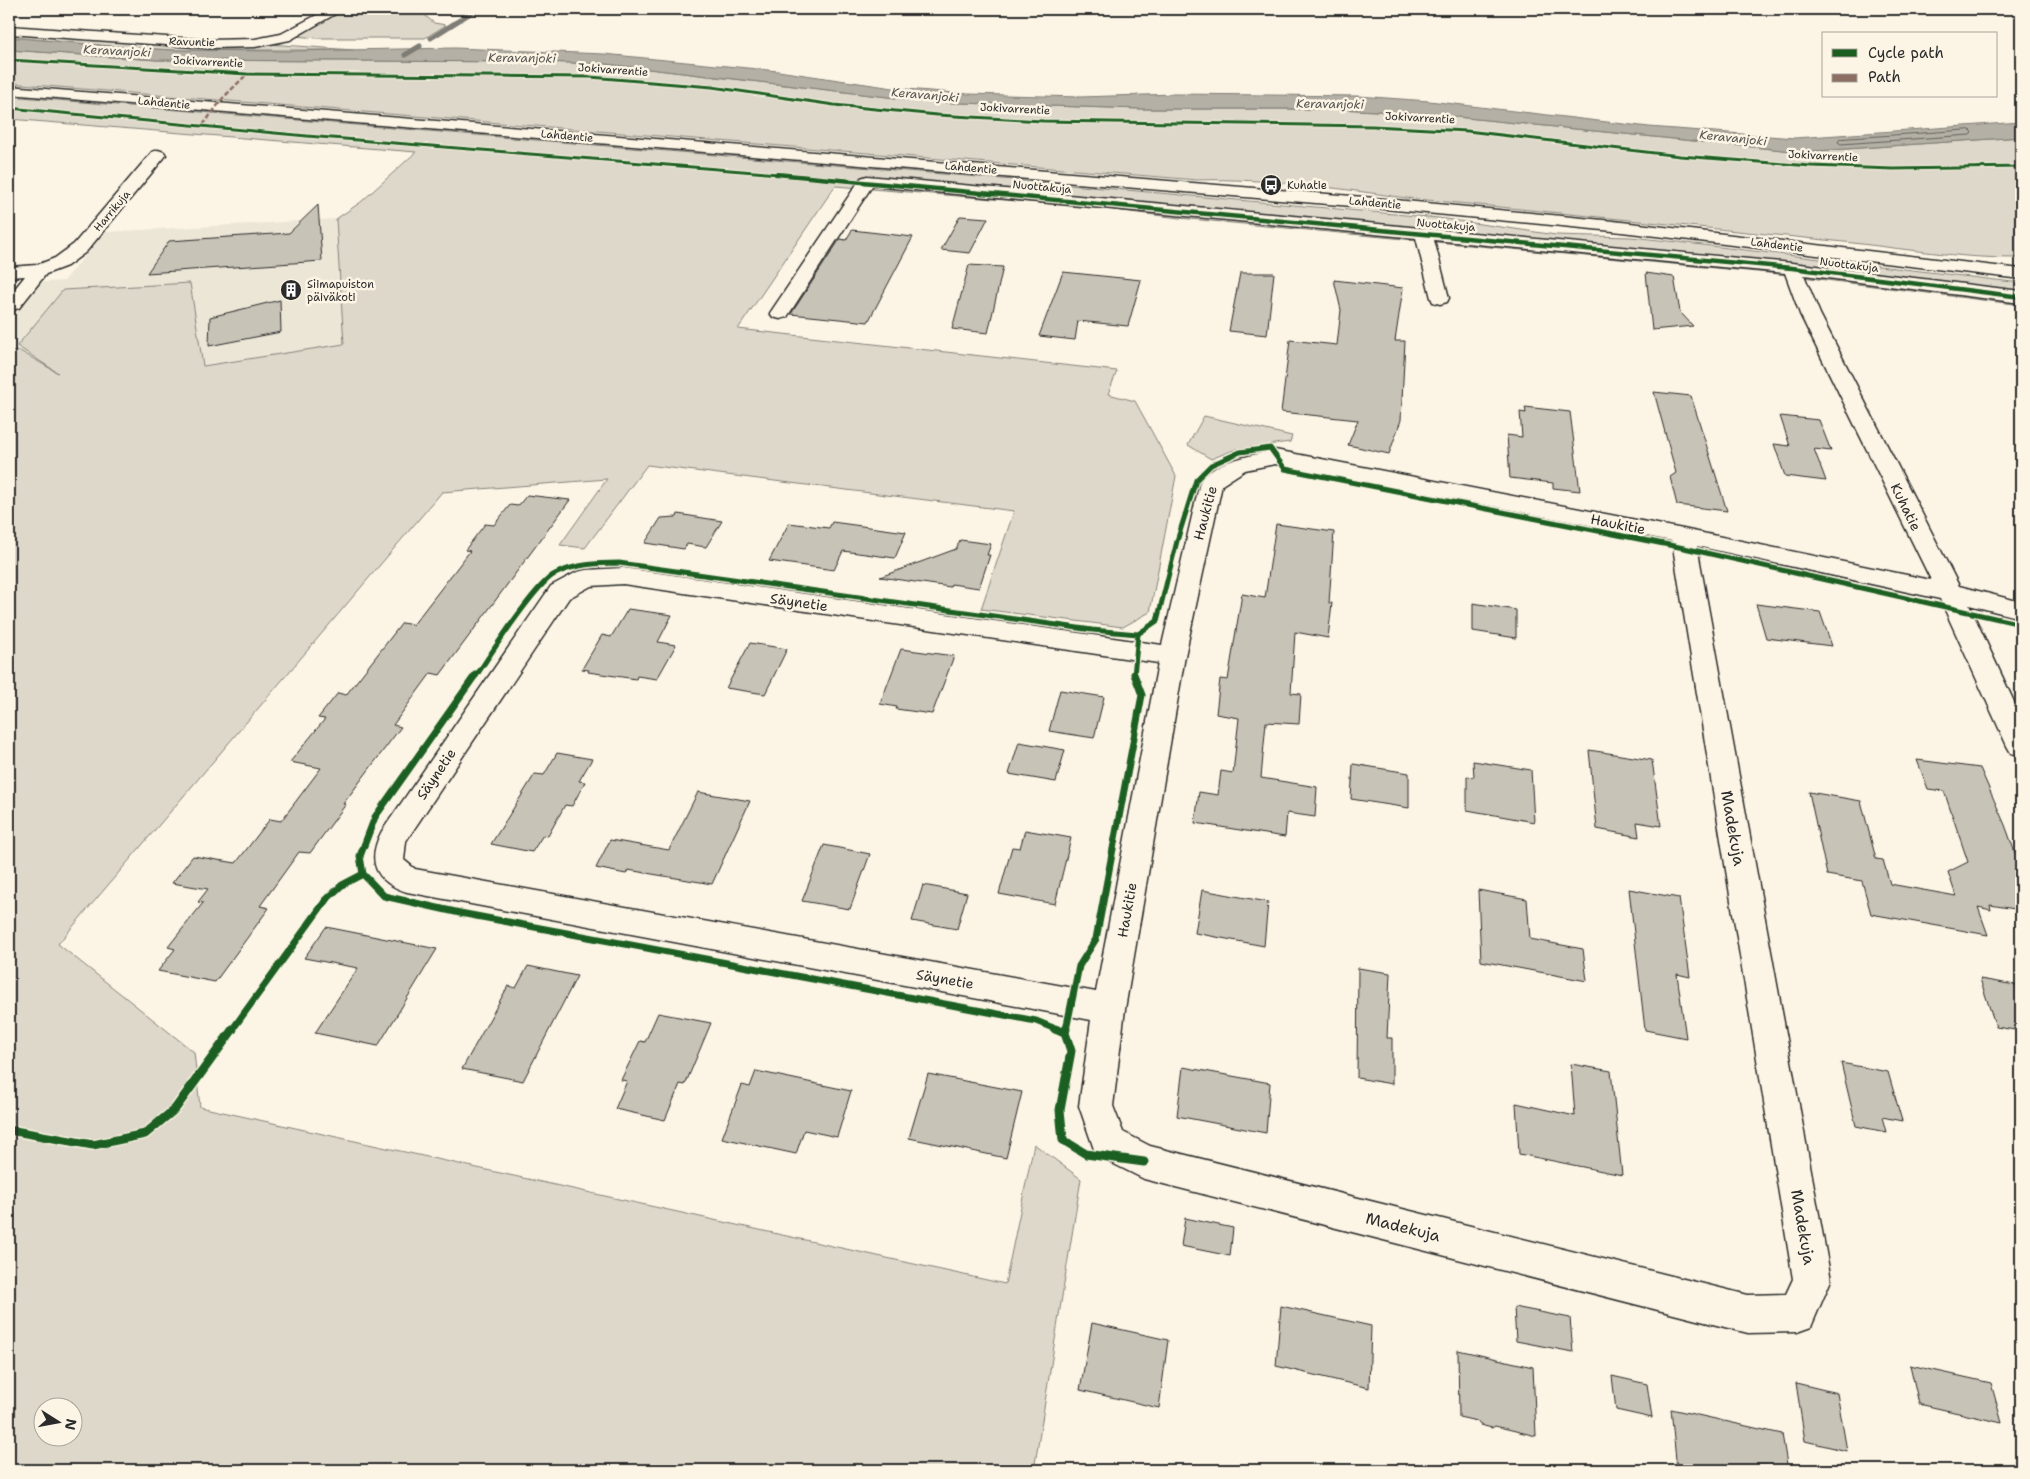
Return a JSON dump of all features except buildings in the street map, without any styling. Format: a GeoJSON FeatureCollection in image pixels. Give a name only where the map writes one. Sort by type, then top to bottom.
{"type":"FeatureCollection","features":[{"type":"Feature","properties":{"kind":"street","name":"Ravuntie"},"geometry":{"type":"LineString","coordinates":[[9,30],[209,44],[255,43],[285,37],[337,9]]}},
{"type":"Feature","properties":{"kind":"street","name":"Lahdentie"},"geometry":{"type":"LineString","coordinates":[[9,90],[1084,178],[1613,226],[2021,274]]}},
{"type":"Feature","properties":{"kind":"street","name":"Harrikuja"},"geometry":{"type":"LineString","coordinates":[[9,272],[40,270],[61,262],[80,248],[158,155]]}},
{"type":"Feature","properties":{"kind":"street","name":"Nuottakuja"},"geometry":{"type":"LineString","coordinates":[[1076,201],[1084,178]]}},
{"type":"Feature","properties":{"kind":"street","name":"Nuottakuja"},"geometry":{"type":"LineString","coordinates":[[780,313],[867,181],[1792,268],[2021,297]]}},
{"type":"Feature","properties":{"kind":"street"},"geometry":{"type":"LineString","coordinates":[[1424,233],[1440,298]]}},
{"type":"Feature","properties":{"kind":"street","name":"Kuhatie"},"geometry":{"type":"LineString","coordinates":[[1792,268],[1810,314],[1959,612],[2021,746]]}},
{"type":"Feature","properties":{"kind":"street"},"geometry":{"type":"LineString","coordinates":[[10,306],[40,270]]}},
{"type":"Feature","properties":{"kind":"street","name":"Haukitie"},"geometry":{"type":"LineString","coordinates":[[1144,1162],[1109,1143],[1096,1106],[1110,1009],[1172,656],[1211,482],[1238,465],[1275,457],[1683,536],[1948,592],[2021,610]]}},
{"type":"Feature","properties":{"kind":"street","name":"Madekuja"},"geometry":{"type":"LineString","coordinates":[[1144,1162],[1748,1314],[1797,1313],[1812,1280],[1683,536]]}},
{"type":"Feature","properties":{"kind":"street","name":"Säynetie"},"geometry":{"type":"LineString","coordinates":[[1110,1009],[407,880],[388,864],[392,839],[560,592],[586,578],[623,576],[1172,656]]}},
{"type":"Feature","properties":{"kind":"shaded area"},"geometry":{"type":"Polygon","coordinates":[[[345,9],[417,9],[434,23],[446,25],[425,38],[317,38],[295,36],[345,9]]]}},
{"type":"Feature","properties":{"kind":"shaded area"},"geometry":{"type":"Polygon","coordinates":[[[9,26],[354,50],[174,50],[132,48],[9,37],[9,26]]]}},
{"type":"Feature","properties":{"kind":"shaded area"},"geometry":{"type":"Polygon","coordinates":[[[9,50],[157,60],[606,64],[930,102],[1141,109],[1341,109],[1427,114],[1802,152],[2021,137],[2021,258],[1948,254],[1406,198],[1276,182],[1197,180],[9,83],[9,50]]]}},
{"type":"Feature","properties":{"kind":"shaded area"},"geometry":{"type":"Polygon","coordinates":[[[9,96],[1002,179],[1439,218],[1556,235],[1631,237],[2021,283],[2021,305],[1779,274],[1179,218],[1090,207],[835,186],[738,329],[1117,371],[1108,394],[1135,401],[1176,476],[1150,612],[1123,627],[981,609],[1014,511],[647,465],[585,548],[560,545],[607,479],[442,492],[58,944],[194,1052],[200,1107],[1005,1284],[1034,1144],[1081,1179],[1034,1470],[9,1470],[9,352],[20,351],[58,373],[17,346],[63,290],[190,283],[203,366],[344,344],[336,219],[361,202],[416,152],[9,119],[9,96]]]}},
{"type":"Feature","properties":{"kind":"shaded area"},"geometry":{"type":"Polygon","coordinates":[[[336,219],[344,344],[77,385],[20,351],[9,352],[9,284],[64,281],[105,232],[336,219]]]}},
{"type":"Feature","properties":{"kind":"shaded area"},"geometry":{"type":"Polygon","coordinates":[[[1204,416],[1292,436],[1290,442],[1236,449],[1211,459],[1188,445],[1204,416]]]}},
{"type":"Feature","properties":{"kind":"water","name":"Keravanjoki"},"geometry":{"type":"Polygon","coordinates":[[[9,37],[174,50],[290,51],[455,48],[604,54],[778,71],[893,88],[968,94],[1080,97],[1175,94],[1358,96],[1429,101],[1649,127],[1795,138],[2021,122],[2021,137],[1802,152],[1427,114],[1341,109],[1141,109],[930,102],[606,64],[157,60],[9,50],[9,37]]]}},
{"type":"Feature","properties":{"kind":"waterway"},"geometry":{"type":"LineString","coordinates":[[431,38],[477,9]]}},
{"type":"Feature","properties":{"kind":"waterway"},"geometry":{"type":"LineString","coordinates":[[405,55],[420,46]]}},
{"type":"Feature","properties":{"kind":"marked path"},"geometry":{"type":"LineString","coordinates":[[203,125],[212,110],[247,74]]}},
{"type":"Feature","properties":{"kind":"cycle path","name":"Jokivarrentie"},"geometry":{"type":"LineString","coordinates":[[9,60],[247,74],[590,77],[712,87],[834,105],[937,115],[1043,121],[1373,126],[1467,131],[1680,156],[1811,166],[1893,169],[2021,167]]}},
{"type":"Feature","properties":{"kind":"cycle path"},"geometry":{"type":"LineString","coordinates":[[9,108],[307,136],[867,181],[1792,268],[2021,297]]}},
{"type":"Feature","properties":{"kind":"cycle path"},"geometry":{"type":"LineString","coordinates":[[1144,1162],[1086,1154],[1063,1140],[1060,1110],[1071,1051],[1065,1033],[1036,1021],[460,913],[384,896],[363,874],[360,856],[375,817],[530,599],[554,574],[592,563],[619,563],[1092,630],[1138,634],[1157,621],[1177,541],[1196,480],[1211,465],[1240,452],[1270,448],[1285,469],[1684,548],[2021,624]]}},
{"type":"Feature","properties":{"kind":"cycle path"},"geometry":{"type":"LineString","coordinates":[[1065,1033],[1079,966],[1096,939],[1142,695],[1134,676],[1138,634]]}},
{"type":"Feature","properties":{"kind":"cycle path"},"geometry":{"type":"LineString","coordinates":[[9,1130],[93,1145],[145,1134],[175,1109],[326,900],[342,885],[363,874]]}},
{"type":"Feature","properties":{"kind":"place","name":"Kuhatie"},"geometry":{"type":"Point","coordinates":[1271,185]}},
{"type":"Feature","properties":{"kind":"place","name":"Siimapuiston päiväkoti"},"geometry":{"type":"Point","coordinates":[291,290]}}]}
